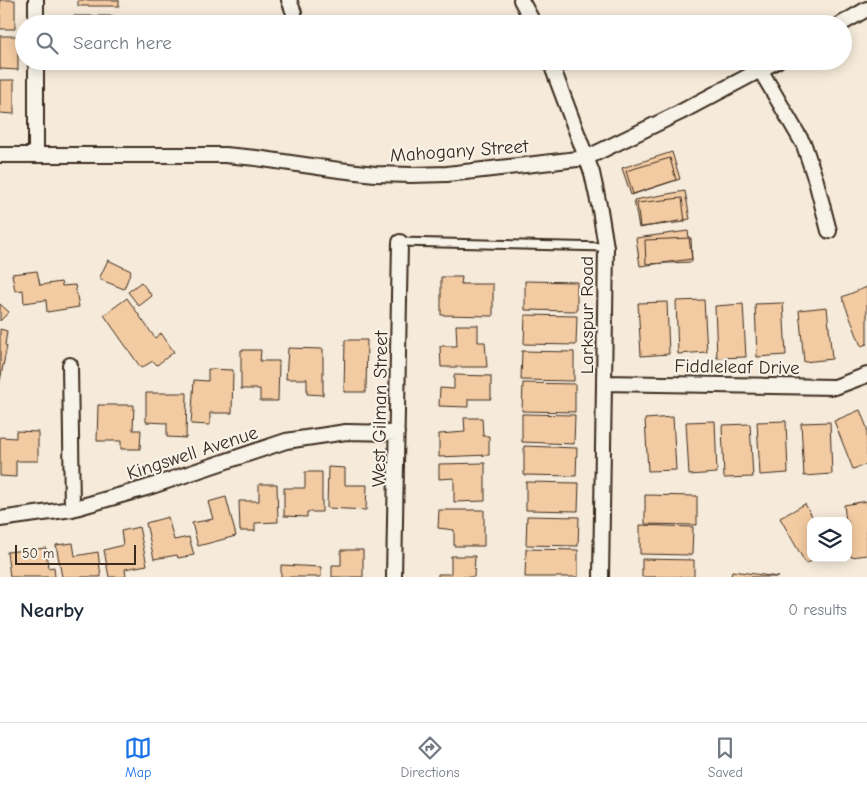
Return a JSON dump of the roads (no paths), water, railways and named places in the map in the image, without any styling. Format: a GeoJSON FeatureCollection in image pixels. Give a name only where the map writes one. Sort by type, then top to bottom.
{"type":"FeatureCollection","features":[{"type":"Feature","properties":{"kind":"street"},"geometry":{"type":"LineString","coordinates":[[36,0],[36,15]]}},
{"type":"Feature","properties":{"kind":"street"},"geometry":{"type":"LineString","coordinates":[[289,0],[294,13]]}},
{"type":"Feature","properties":{"kind":"street"},"geometry":{"type":"LineString","coordinates":[[521,0],[529,15]]}},
{"type":"Feature","properties":{"kind":"street"},"geometry":{"type":"LineString","coordinates":[[852,18],[867,9]]}},
{"type":"Feature","properties":{"kind":"street"},"geometry":{"type":"LineString","coordinates":[[36,70],[36,155]]}},
{"type":"Feature","properties":{"kind":"street","name":"Larkspur Road"},"geometry":{"type":"LineString","coordinates":[[553,70],[592,173],[606,247],[601,577]]}},
{"type":"Feature","properties":{"kind":"street"},"geometry":{"type":"LineString","coordinates":[[761,71],[804,145],[829,230]]}},
{"type":"Feature","properties":{"kind":"street","name":"Mahogany Street"},"geometry":{"type":"LineString","coordinates":[[0,155],[225,155],[375,174],[447,174],[586,158],[761,71]]}},
{"type":"Feature","properties":{"kind":"street","name":"West Gilman Street"},"geometry":{"type":"LineString","coordinates":[[394,577],[400,242]]}},
{"type":"Feature","properties":{"kind":"street"},"geometry":{"type":"LineString","coordinates":[[70,365],[72,509]]}},
{"type":"Feature","properties":{"kind":"street","name":"Fiddleleaf Drive"},"geometry":{"type":"LineString","coordinates":[[604,383],[835,387],[867,375]]}},
{"type":"Feature","properties":{"kind":"street","name":"Kingswell Avenue"},"geometry":{"type":"LineString","coordinates":[[0,519],[72,509],[146,488],[286,441],[346,432],[397,433]]}},
{"type":"Feature","properties":{"kind":"lane"},"geometry":{"type":"LineString","coordinates":[[400,242],[606,247]]}}]}
